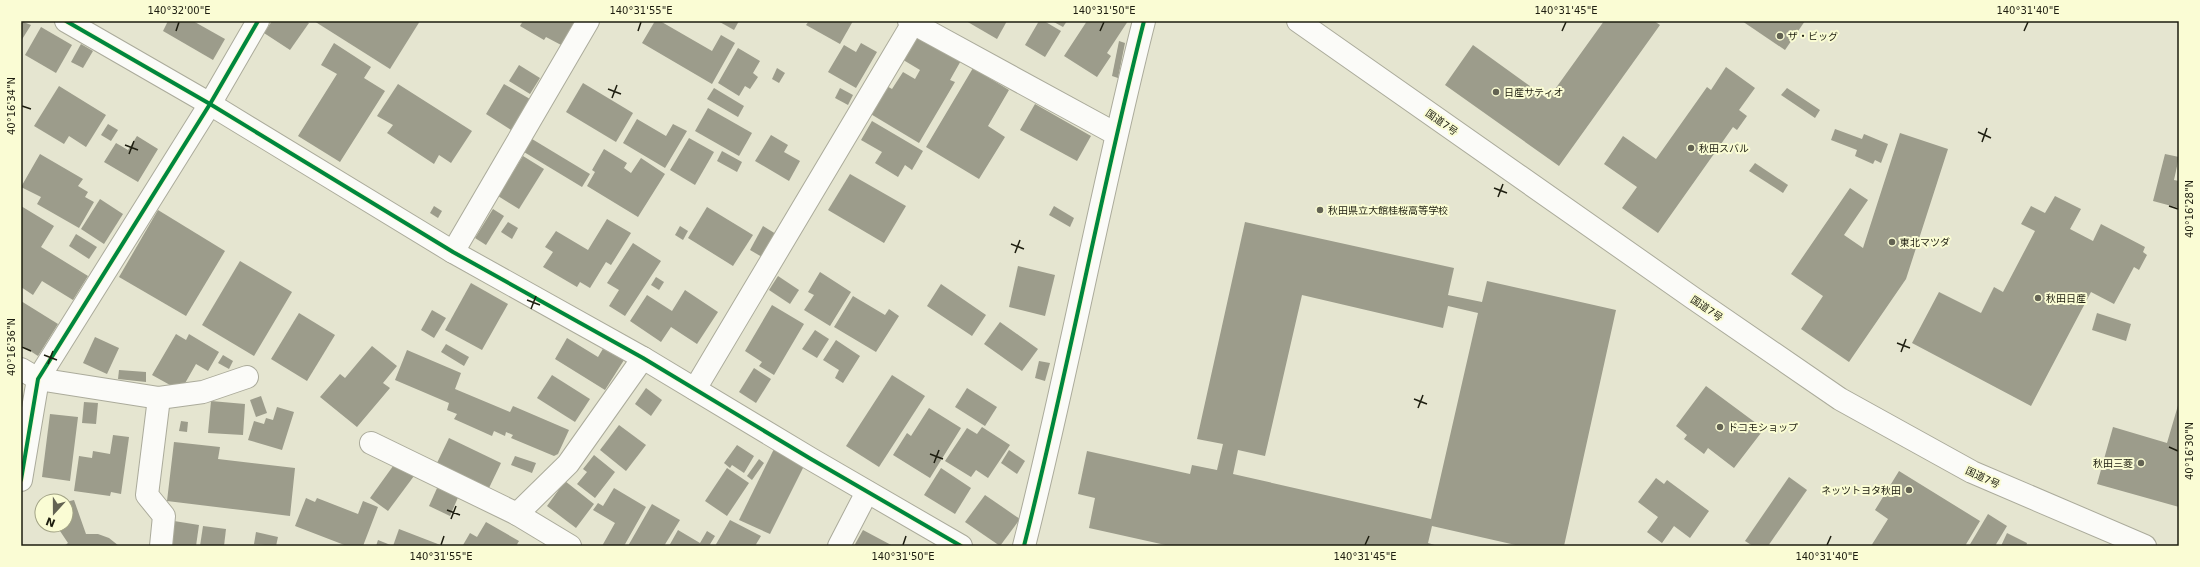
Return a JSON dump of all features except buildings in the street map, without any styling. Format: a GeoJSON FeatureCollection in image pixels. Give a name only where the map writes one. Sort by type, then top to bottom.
{"type":"FeatureCollection","features":[{"type":"Feature","properties":{"kind":"main road"},"geometry":{"type":"LineString","coordinates":[[66,21],[210,104],[454,252],[643,358],[961,546]]}},
{"type":"Feature","properties":{"kind":"main road"},"geometry":{"type":"LineString","coordinates":[[21,480],[29,374],[210,104],[258,21]]}},
{"type":"Feature","properties":{"kind":"main road"},"geometry":{"type":"LineString","coordinates":[[454,252],[588,21]]}},
{"type":"Feature","properties":{"kind":"main road"},"geometry":{"type":"LineString","coordinates":[[1024,546],[1040,481],[1116,134],[1144,21]]}},
{"type":"Feature","properties":{"kind":"main road","name":"国道7号"},"geometry":{"type":"LineString","coordinates":[[1298,21],[1693,298],[1840,399],[1972,472],[2145,546]]}},
{"type":"Feature","properties":{"kind":"main road"},"geometry":{"type":"LineString","coordinates":[[694,389],[911,22],[1116,134]]}},
{"type":"Feature","properties":{"kind":"main road"},"geometry":{"type":"LineString","coordinates":[[517,514],[568,464],[643,358]]}},
{"type":"Feature","properties":{"kind":"main road"},"geometry":{"type":"LineString","coordinates":[[29,374],[159,398],[203,392],[247,377]]}},
{"type":"Feature","properties":{"kind":"main road"},"geometry":{"type":"LineString","coordinates":[[159,398],[147,494],[164,516],[161,546]]}},
{"type":"Feature","properties":{"kind":"main road"},"geometry":{"type":"LineString","coordinates":[[371,443],[517,514],[570,546]]}},
{"type":"Feature","properties":{"kind":"main road"},"geometry":{"type":"LineString","coordinates":[[839,546],[868,492]]}},
{"type":"Feature","properties":{"kind":"cycle path"},"geometry":{"type":"LineString","coordinates":[[66,21],[210,104],[453,252],[643,358],[811,459],[961,546]]}},
{"type":"Feature","properties":{"kind":"cycle path"},"geometry":{"type":"LineString","coordinates":[[21,480],[38,379],[210,104],[258,21]]}},
{"type":"Feature","properties":{"kind":"cycle path"},"geometry":{"type":"LineString","coordinates":[[1024,546],[1144,21]]}},
{"type":"Feature","properties":{"kind":"place","name":"ザ・ビッグ"},"geometry":{"type":"Point","coordinates":[1780,36]}},
{"type":"Feature","properties":{"kind":"place","name":"日産サティオ"},"geometry":{"type":"Point","coordinates":[1496,92]}},
{"type":"Feature","properties":{"kind":"place","name":"秋田スバル"},"geometry":{"type":"Point","coordinates":[1691,148]}},
{"type":"Feature","properties":{"kind":"place","name":"秋田県立大館桂桜高等学校"},"geometry":{"type":"Point","coordinates":[1320,210]}},
{"type":"Feature","properties":{"kind":"place","name":"東北マツダ"},"geometry":{"type":"Point","coordinates":[1892,242]}},
{"type":"Feature","properties":{"kind":"place","name":"秋田日産"},"geometry":{"type":"Point","coordinates":[2038,298]}},
{"type":"Feature","properties":{"kind":"place","name":"ドコモショップ"},"geometry":{"type":"Point","coordinates":[1720,427]}},
{"type":"Feature","properties":{"kind":"place","name":"秋田三菱"},"geometry":{"type":"Point","coordinates":[2141,463]}},
{"type":"Feature","properties":{"kind":"place","name":"ネッツトヨタ秋田"},"geometry":{"type":"Point","coordinates":[1909,490]}}]}
